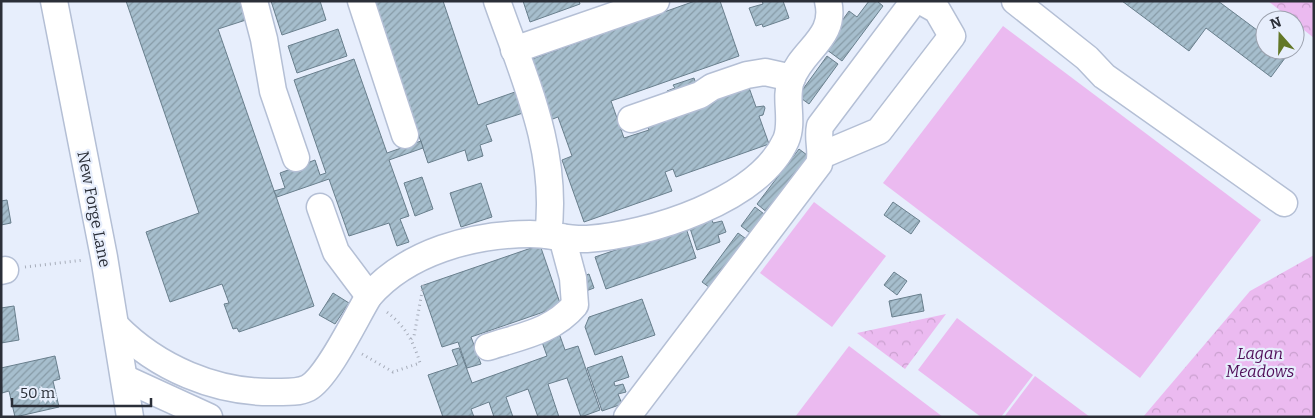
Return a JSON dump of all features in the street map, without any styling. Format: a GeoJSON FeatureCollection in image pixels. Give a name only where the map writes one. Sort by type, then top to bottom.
{"type":"FeatureCollection","features":[{"type":"Feature","properties":{"kind":"street","name":"New Forge Lane"},"geometry":{"type":"LineString","coordinates":[[54,1],[104,257],[126,379],[130,417]]}},
{"type":"Feature","properties":{"kind":"street"},"geometry":{"type":"LineString","coordinates":[[254,1],[264,39],[273,91],[296,158]]}},
{"type":"Feature","properties":{"kind":"street"},"geometry":{"type":"LineString","coordinates":[[361,1],[405,135]]}},
{"type":"Feature","properties":{"kind":"street"},"geometry":{"type":"LineString","coordinates":[[488,347],[551,326],[568,315],[575,305],[573,278],[555,236],[547,154],[497,1]]}},
{"type":"Feature","properties":{"kind":"street"},"geometry":{"type":"LineString","coordinates":[[514,50],[656,1]]}},
{"type":"Feature","properties":{"kind":"street"},"geometry":{"type":"LineString","coordinates":[[116,326],[157,359],[204,381],[239,390],[259,392],[296,392],[308,388],[326,369],[369,296],[387,277],[398,269],[431,253],[490,237],[555,236],[599,238],[654,227],[706,208],[736,192],[768,165],[786,139],[789,128],[788,89],[792,78],[829,13],[847,1]]}},
{"type":"Feature","properties":{"kind":"street"},"geometry":{"type":"LineString","coordinates":[[627,417],[818,164],[822,155],[818,136],[820,126],[914,1]]}},
{"type":"Feature","properties":{"kind":"street"},"geometry":{"type":"LineString","coordinates":[[822,155],[879,131],[952,36],[937,10],[921,1]]}},
{"type":"Feature","properties":{"kind":"street"},"geometry":{"type":"LineString","coordinates":[[1015,1],[1087,58],[1104,76],[1284,203]]}},
{"type":"Feature","properties":{"kind":"street"},"geometry":{"type":"LineString","coordinates":[[631,119],[700,95],[712,87],[748,74],[765,72],[792,78]]}},
{"type":"Feature","properties":{"kind":"street"},"geometry":{"type":"LineString","coordinates":[[320,207],[336,252],[369,296]]}},
{"type":"Feature","properties":{"kind":"street"},"geometry":{"type":"LineString","coordinates":[[126,379],[209,417]]}},
{"type":"Feature","properties":{"kind":"path"},"geometry":{"type":"LineString","coordinates":[[1311,1],[1314,4]]}},
{"type":"Feature","properties":{"kind":"path"},"geometry":{"type":"LineString","coordinates":[[3,270],[104,257]]}},
{"type":"Feature","properties":{"kind":"path"},"geometry":{"type":"LineString","coordinates":[[412,339],[425,273]]}},
{"type":"Feature","properties":{"kind":"path"},"geometry":{"type":"LineString","coordinates":[[360,352],[394,372],[420,363],[412,339],[399,320],[369,296]]}},
{"type":"Feature","properties":{"kind":"green space"},"geometry":{"type":"Polygon","coordinates":[[[1268,1],[1314,1],[1314,38],[1305,31],[1305,10],[1279,10],[1268,1]]]}},
{"type":"Feature","properties":{"kind":"green space"},"geometry":{"type":"Polygon","coordinates":[[[1003,26],[1261,220],[1140,378],[883,183],[1003,26]]]}},
{"type":"Feature","properties":{"kind":"green space"},"geometry":{"type":"Polygon","coordinates":[[[814,202],[886,256],[832,327],[760,273],[814,202]]]}},
{"type":"Feature","properties":{"kind":"green space","name":"Lagan Meadows"},"geometry":{"type":"Polygon","coordinates":[[[1314,255],[1314,417],[1143,417],[1250,291],[1314,255]]]}},
{"type":"Feature","properties":{"kind":"green space"},"geometry":{"type":"Polygon","coordinates":[[[946,314],[905,369],[857,333],[946,314]]]}},
{"type":"Feature","properties":{"kind":"green space"},"geometry":{"type":"Polygon","coordinates":[[[957,318],[1033,375],[1001,417],[981,417],[918,370],[957,318]]]}},
{"type":"Feature","properties":{"kind":"green space"},"geometry":{"type":"Polygon","coordinates":[[[849,346],[943,417],[795,417],[849,346]]]}},
{"type":"Feature","properties":{"kind":"green space"},"geometry":{"type":"Polygon","coordinates":[[[1035,376],[1090,417],[1004,417],[1035,376]]]}},
{"type":"Feature","properties":{"kind":"building"},"geometry":{"type":"Polygon","coordinates":[[[126,1],[243,1],[249,19],[218,29],[314,306],[239,332],[237,328],[233,329],[224,304],[229,303],[222,284],[170,302],[146,232],[199,213],[126,1]]]}},
{"type":"Feature","properties":{"kind":"building"},"geometry":{"type":"Polygon","coordinates":[[[271,1],[320,1],[326,20],[282,35],[271,1]]]}},
{"type":"Feature","properties":{"kind":"building"},"geometry":{"type":"Polygon","coordinates":[[[374,1],[443,1],[478,105],[515,92],[523,113],[486,125],[492,141],[480,145],[483,156],[468,161],[465,150],[428,163],[374,1]]]}},
{"type":"Feature","properties":{"kind":"building"},"geometry":{"type":"Polygon","coordinates":[[[523,1],[579,1],[580,4],[530,22],[523,1]]]}},
{"type":"Feature","properties":{"kind":"building"},"geometry":{"type":"Polygon","coordinates":[[[695,1],[720,1],[739,56],[611,101],[624,138],[649,130],[645,118],[747,82],[756,107],[764,106],[765,108],[763,115],[759,116],[769,144],[676,177],[673,169],[665,172],[672,191],[584,222],[562,160],[572,156],[558,117],[550,120],[529,60],[695,1]]]}},
{"type":"Feature","properties":{"kind":"building"},"geometry":{"type":"Polygon","coordinates":[[[762,1],[783,1],[789,18],[763,27],[762,24],[756,26],[749,8],[763,4],[762,1]]]}},
{"type":"Feature","properties":{"kind":"building"},"geometry":{"type":"Polygon","coordinates":[[[869,1],[877,1],[883,6],[842,61],[823,47],[849,11],[857,17],[869,1]]]}},
{"type":"Feature","properties":{"kind":"building"},"geometry":{"type":"Polygon","coordinates":[[[1122,1],[1218,1],[1255,29],[1255,60],[1284,60],[1271,77],[1206,28],[1189,51],[1122,1]]]}},
{"type":"Feature","properties":{"kind":"building"},"geometry":{"type":"Polygon","coordinates":[[[338,29],[347,56],[297,73],[288,46],[338,29]]]}},
{"type":"Feature","properties":{"kind":"building"},"geometry":{"type":"Polygon","coordinates":[[[827,56],[838,64],[809,104],[798,96],[827,56]]]}},
{"type":"Feature","properties":{"kind":"building"},"geometry":{"type":"Polygon","coordinates":[[[354,59],[387,153],[421,141],[423,148],[389,160],[409,216],[400,219],[409,242],[397,246],[389,223],[349,236],[329,179],[277,197],[274,191],[285,188],[280,173],[315,160],[320,175],[326,173],[294,80],[354,59]]]}},
{"type":"Feature","properties":{"kind":"building"},"geometry":{"type":"Polygon","coordinates":[[[694,78],[699,93],[671,103],[667,91],[675,88],[673,85],[694,78]]]}},
{"type":"Feature","properties":{"kind":"building"},"geometry":{"type":"Polygon","coordinates":[[[799,149],[811,158],[769,214],[757,204],[799,149]]]}},
{"type":"Feature","properties":{"kind":"building"},"geometry":{"type":"Polygon","coordinates":[[[422,177],[433,209],[415,216],[404,183],[422,177]]]}},
{"type":"Feature","properties":{"kind":"building"},"geometry":{"type":"Polygon","coordinates":[[[481,183],[492,217],[461,227],[450,193],[481,183]]]}},
{"type":"Feature","properties":{"kind":"building"},"geometry":{"type":"Polygon","coordinates":[[[7,200],[11,223],[1,225],[1,201],[7,200]]]}},
{"type":"Feature","properties":{"kind":"building"},"geometry":{"type":"Polygon","coordinates":[[[893,202],[920,221],[911,234],[884,215],[893,202]]]}},
{"type":"Feature","properties":{"kind":"building"},"geometry":{"type":"Polygon","coordinates":[[[755,207],[768,217],[754,236],[741,226],[755,207]]]}},
{"type":"Feature","properties":{"kind":"building"},"geometry":{"type":"Polygon","coordinates":[[[711,217],[713,223],[722,221],[726,232],[718,235],[720,242],[697,250],[689,225],[711,217]]]}},
{"type":"Feature","properties":{"kind":"building"},"geometry":{"type":"Polygon","coordinates":[[[684,222],[696,258],[606,289],[595,257],[642,241],[684,222]]]}},
{"type":"Feature","properties":{"kind":"building"},"geometry":{"type":"Polygon","coordinates":[[[738,233],[749,241],[713,290],[702,282],[738,233]]]}},
{"type":"Feature","properties":{"kind":"building"},"geometry":{"type":"Polygon","coordinates":[[[540,245],[561,306],[471,337],[481,364],[467,368],[458,342],[442,347],[421,286],[540,245]]]}},
{"type":"Feature","properties":{"kind":"building"},"geometry":{"type":"Polygon","coordinates":[[[894,272],[907,281],[897,295],[884,285],[894,272]]]}},
{"type":"Feature","properties":{"kind":"building"},"geometry":{"type":"Polygon","coordinates":[[[589,274],[594,288],[586,291],[580,277],[589,274]]]}},
{"type":"Feature","properties":{"kind":"building"},"geometry":{"type":"Polygon","coordinates":[[[333,293],[349,303],[335,324],[319,315],[333,293]]]}},
{"type":"Feature","properties":{"kind":"building"},"geometry":{"type":"Polygon","coordinates":[[[921,294],[924,311],[892,317],[889,301],[921,294]]]}},
{"type":"Feature","properties":{"kind":"building"},"geometry":{"type":"Polygon","coordinates":[[[642,299],[655,335],[595,355],[585,327],[589,317],[642,299]]]}},
{"type":"Feature","properties":{"kind":"building"},"geometry":{"type":"Polygon","coordinates":[[[14,306],[19,340],[1,343],[1,308],[14,306]]]}},
{"type":"Feature","properties":{"kind":"building"},"geometry":{"type":"Polygon","coordinates":[[[560,336],[565,350],[578,346],[600,410],[581,417],[567,378],[548,384],[559,417],[538,417],[528,389],[506,397],[513,417],[494,417],[489,402],[471,409],[474,417],[443,417],[428,375],[458,365],[452,350],[459,348],[472,383],[547,356],[542,342],[560,336]]]}},
{"type":"Feature","properties":{"kind":"building"},"geometry":{"type":"Polygon","coordinates":[[[55,356],[60,379],[53,381],[59,407],[15,417],[9,391],[2,393],[1,368],[55,356]]]}},
{"type":"Feature","properties":{"kind":"building"},"geometry":{"type":"Polygon","coordinates":[[[622,356],[629,377],[614,382],[615,386],[623,384],[626,392],[618,394],[622,404],[602,411],[587,368],[622,356]]]}}]}
